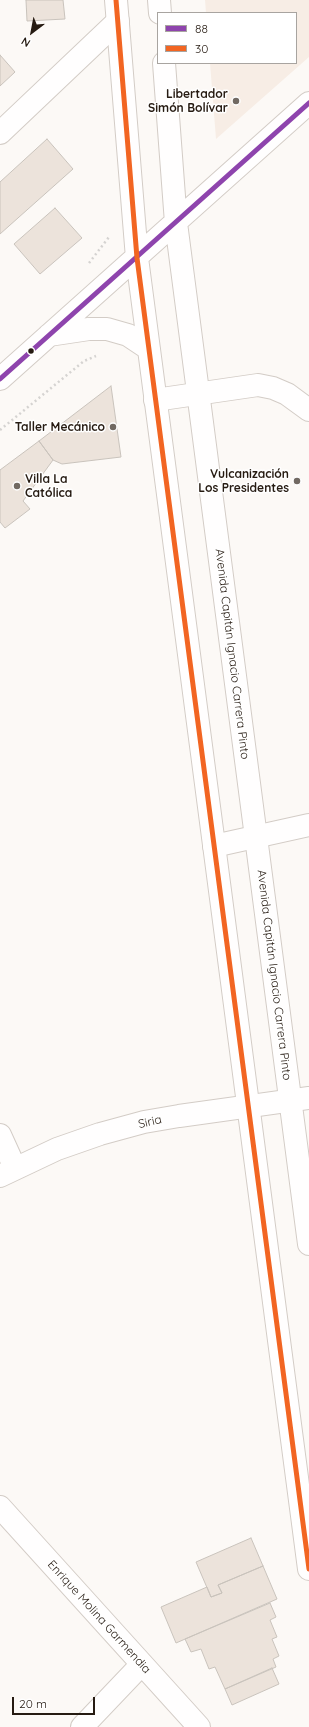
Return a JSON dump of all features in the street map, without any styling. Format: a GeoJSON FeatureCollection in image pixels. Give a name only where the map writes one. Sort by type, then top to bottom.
{"type":"FeatureCollection","features":[{"type":"Feature","properties":{"kind":"street"},"geometry":{"type":"LineString","coordinates":[[159,0],[160,12]]}},
{"type":"Feature","properties":{"kind":"street"},"geometry":{"type":"LineString","coordinates":[[0,133],[117,10]]}},
{"type":"Feature","properties":{"kind":"street"},"geometry":{"type":"LineString","coordinates":[[117,10],[137,258],[309,1569]]}},
{"type":"Feature","properties":{"kind":"street","name":"Avenida Capitán Ignacio Carrera Pinto"},"geometry":{"type":"LineString","coordinates":[[164,64],[176,223],[256,837],[300,1099],[309,1244]]}},
{"type":"Feature","properties":{"kind":"street"},"geometry":{"type":"LineString","coordinates":[[0,379],[309,103]]}},
{"type":"Feature","properties":{"kind":"street"},"geometry":{"type":"LineString","coordinates":[[49,335],[89,329],[106,329],[128,335],[149,349]]}},
{"type":"Feature","properties":{"kind":"street"},"geometry":{"type":"LineString","coordinates":[[155,400],[258,385],[273,388],[288,394],[309,410]]}},
{"type":"Feature","properties":{"kind":"street"},"geometry":{"type":"LineString","coordinates":[[214,846],[309,825]]}},
{"type":"Feature","properties":{"kind":"street","name":"Siria"},"geometry":{"type":"LineString","coordinates":[[8,1172],[57,1149],[100,1134],[144,1122],[300,1099]]}},
{"type":"Feature","properties":{"kind":"street"},"geometry":{"type":"LineString","coordinates":[[0,1135],[8,1172]]}},
{"type":"Feature","properties":{"kind":"street","name":"Enrique Molina Garmendia"},"geometry":{"type":"LineString","coordinates":[[0,1508],[199,1727]]}},
{"type":"Feature","properties":{"kind":"street"},"geometry":{"type":"LineString","coordinates":[[82,1727],[142,1664]]}},
{"type":"Feature","properties":{"kind":"path"},"geometry":{"type":"LineString","coordinates":[[0,430],[84,361],[97,355]]}},
{"type":"Feature","properties":{"kind":"shaded area","name":"Libertador Simón Bolívar"},"geometry":{"type":"Polygon","coordinates":[[[205,0],[309,0],[309,57],[216,139],[210,64],[297,64],[297,12],[206,12],[205,0]]]}},
{"type":"Feature","properties":{"kind":"building"},"geometry":{"type":"Polygon","coordinates":[[[26,0],[63,0],[65,19],[27,21],[26,0]]]}},
{"type":"Feature","properties":{"kind":"building"},"geometry":{"type":"Polygon","coordinates":[[[0,55],[15,72],[0,86],[0,55]]]}},
{"type":"Feature","properties":{"kind":"building"},"geometry":{"type":"Polygon","coordinates":[[[47,139],[73,169],[0,234],[0,182],[47,139]]]}},
{"type":"Feature","properties":{"kind":"building"},"geometry":{"type":"Polygon","coordinates":[[[55,208],[82,238],[40,274],[14,244],[55,208]]]}},
{"type":"Feature","properties":{"kind":"building"},"geometry":{"type":"Polygon","coordinates":[[[111,386],[121,457],[62,464],[53,460],[39,441],[111,386]]]}},
{"type":"Feature","properties":{"kind":"building","name":"Villa La Católica"},"geometry":{"type":"Polygon","coordinates":[[[39,441],[53,460],[23,501],[30,509],[5,528],[0,522],[0,470],[39,441]]]}},
{"type":"Feature","properties":{"kind":"building"},"geometry":{"type":"Polygon","coordinates":[[[251,1538],[263,1566],[218,1585],[222,1593],[211,1597],[196,1562],[251,1538]]]}},
{"type":"Feature","properties":{"kind":"building"},"geometry":{"type":"Polygon","coordinates":[[[263,1566],[277,1599],[176,1643],[161,1607],[207,1587],[211,1597],[222,1593],[218,1585],[263,1566]]]}},
{"type":"Feature","properties":{"kind":"building"},"geometry":{"type":"Polygon","coordinates":[[[270,1603],[276,1617],[270,1620],[277,1637],[272,1639],[279,1656],[273,1659],[276,1667],[225,1689],[215,1667],[209,1669],[201,1649],[191,1652],[185,1639],[270,1603]]]}},
{"type":"Feature","properties":{"kind":"building"},"geometry":{"type":"Polygon","coordinates":[[[272,1668],[279,1684],[232,1705],[225,1689],[272,1668]]]}},
{"type":"Feature","properties":{"kind":"transit line","name":"30"},"geometry":{"type":"LineString","coordinates":[[116,0],[137,258],[309,1569]]}},
{"type":"Feature","properties":{"kind":"transit line","name":"88"},"geometry":{"type":"LineString","coordinates":[[0,379],[309,103]]}},
{"type":"Feature","properties":{"kind":"place","name":"Libertador Simón Bolívar"},"geometry":{"type":"Point","coordinates":[236,101]}},
{"type":"Feature","properties":{"kind":"place","name":"Taller Mecánico"},"geometry":{"type":"Point","coordinates":[113,427]}},
{"type":"Feature","properties":{"kind":"place","name":"Vulcanización Los Presidentes"},"geometry":{"type":"Point","coordinates":[297,481]}},
{"type":"Feature","properties":{"kind":"place","name":"Villa La Católica"},"geometry":{"type":"Point","coordinates":[17,486]}}]}
